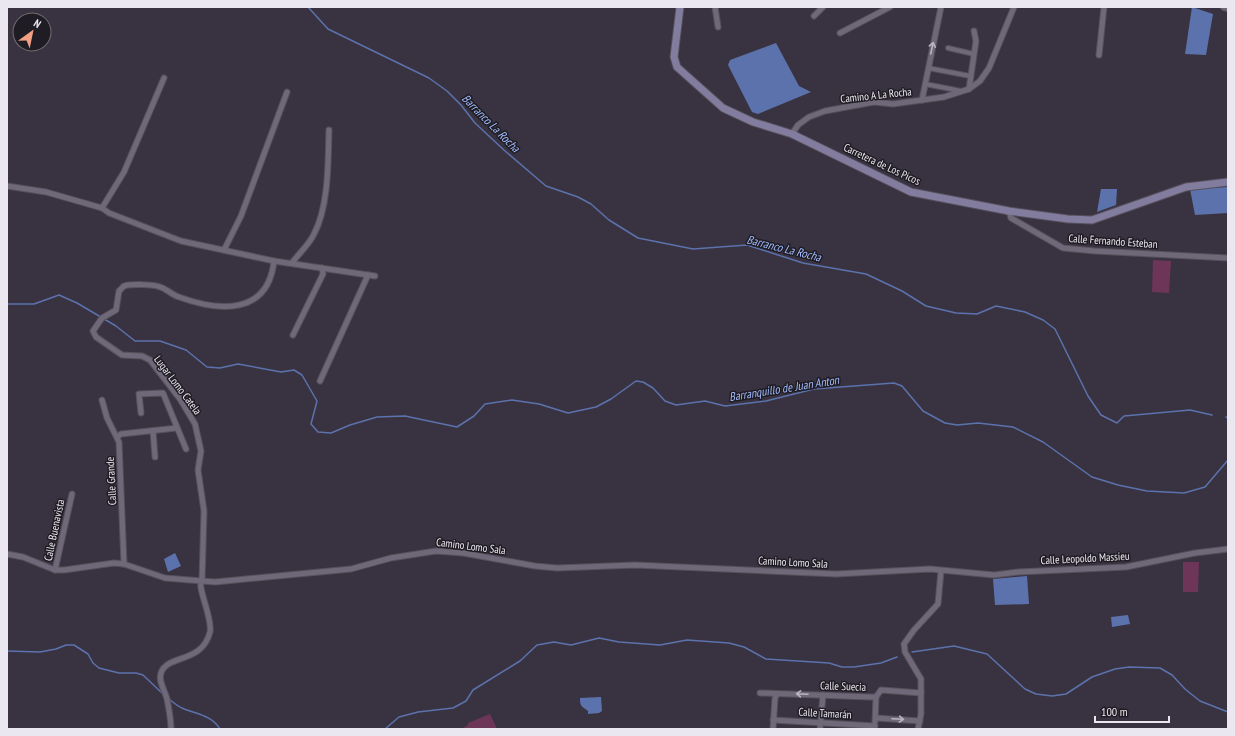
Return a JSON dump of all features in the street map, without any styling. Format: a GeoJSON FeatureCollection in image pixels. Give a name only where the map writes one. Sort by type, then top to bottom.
{"type":"FeatureCollection","features":[{"type":"Feature","properties":{"kind":"main road","name":"Carretera de Los Picos"},"geometry":{"type":"LineString","coordinates":[[680,7],[674,57],[680,71],[723,108],[733,114],[754,122],[792,134],[911,192],[1009,211],[1068,219],[1092,220],[1186,187],[1228,182]]}},
{"type":"Feature","properties":{"kind":"street"},"geometry":{"type":"LineString","coordinates":[[715,7],[718,27]]}},
{"type":"Feature","properties":{"kind":"street"},"geometry":{"type":"LineString","coordinates":[[814,16],[823,7]]}},
{"type":"Feature","properties":{"kind":"street"},"geometry":{"type":"LineString","coordinates":[[840,33],[890,7]]}},
{"type":"Feature","properties":{"kind":"street"},"geometry":{"type":"LineString","coordinates":[[922,100],[941,7]]}},
{"type":"Feature","properties":{"kind":"street"},"geometry":{"type":"LineString","coordinates":[[969,89],[980,82],[995,55],[1014,7]]}},
{"type":"Feature","properties":{"kind":"street"},"geometry":{"type":"LineString","coordinates":[[1099,55],[1104,7]]}},
{"type":"Feature","properties":{"kind":"street"},"geometry":{"type":"LineString","coordinates":[[1224,7],[1228,8]]}},
{"type":"Feature","properties":{"kind":"street"},"geometry":{"type":"LineString","coordinates":[[969,89],[976,41],[974,31]]}},
{"type":"Feature","properties":{"kind":"street"},"geometry":{"type":"LineString","coordinates":[[948,48],[974,54]]}},
{"type":"Feature","properties":{"kind":"street"},"geometry":{"type":"LineString","coordinates":[[928,68],[970,76]]}},
{"type":"Feature","properties":{"kind":"street"},"geometry":{"type":"LineString","coordinates":[[102,208],[124,172],[164,78]]}},
{"type":"Feature","properties":{"kind":"street"},"geometry":{"type":"LineString","coordinates":[[925,84],[963,91]]}},
{"type":"Feature","properties":{"kind":"street","name":"Camino A La Rocha"},"geometry":{"type":"LineString","coordinates":[[792,134],[798,125],[809,117],[825,111],[874,102],[893,104],[944,97],[969,89]]}},
{"type":"Feature","properties":{"kind":"street"},"geometry":{"type":"LineString","coordinates":[[224,250],[241,216],[288,92]]}},
{"type":"Feature","properties":{"kind":"street"},"geometry":{"type":"LineString","coordinates":[[292,263],[307,245],[319,224],[328,164],[329,130]]}},
{"type":"Feature","properties":{"kind":"street"},"geometry":{"type":"LineString","coordinates":[[7,186],[46,192],[102,208],[181,241],[274,260],[375,276]]}},
{"type":"Feature","properties":{"kind":"street","name":"Calle Fernando Esteban"},"geometry":{"type":"LineString","coordinates":[[1009,211],[1011,218],[1063,248],[1228,258]]}},
{"type":"Feature","properties":{"kind":"street","name":"Lugar Lomo Catela"},"geometry":{"type":"LineString","coordinates":[[202,580],[204,511],[198,470],[201,451],[195,424],[180,399],[150,360],[142,356],[122,355],[96,337],[93,331],[102,318],[116,310],[119,291],[124,286],[160,286],[178,297],[194,301],[221,307],[238,305],[251,301],[261,294],[273,273],[274,260]]}},
{"type":"Feature","properties":{"kind":"street"},"geometry":{"type":"LineString","coordinates":[[293,335],[323,274],[322,268]]}},
{"type":"Feature","properties":{"kind":"street"},"geometry":{"type":"LineString","coordinates":[[320,381],[368,275]]}},
{"type":"Feature","properties":{"kind":"street"},"geometry":{"type":"LineString","coordinates":[[141,412],[139,394],[163,393],[186,449]]}},
{"type":"Feature","properties":{"kind":"street","name":"Calle Grande"},"geometry":{"type":"LineString","coordinates":[[102,400],[107,418],[117,438],[124,564]]}},
{"type":"Feature","properties":{"kind":"street"},"geometry":{"type":"LineString","coordinates":[[117,438],[121,434],[153,432],[177,428]]}},
{"type":"Feature","properties":{"kind":"street"},"geometry":{"type":"LineString","coordinates":[[153,432],[155,457]]}},
{"type":"Feature","properties":{"kind":"street","name":"Calle Buenavista"},"geometry":{"type":"LineString","coordinates":[[55,570],[72,494]]}},
{"type":"Feature","properties":{"kind":"street","name":"Calle Leopoldo Massieu"},"geometry":{"type":"LineString","coordinates":[[941,571],[994,575],[1031,571],[1111,569],[1195,553],[1228,549]]}},
{"type":"Feature","properties":{"kind":"street","name":"Camino Lomo Sala"},"geometry":{"type":"LineString","coordinates":[[7,554],[23,557],[55,570],[114,563],[124,564],[165,578],[215,582],[350,569],[391,558],[436,551],[490,557],[535,566],[564,568],[635,565],[800,574],[941,571]]}},
{"type":"Feature","properties":{"kind":"street"},"geometry":{"type":"LineString","coordinates":[[918,729],[922,693],[921,679],[905,652],[904,644],[914,630],[938,604],[941,571]]}},
{"type":"Feature","properties":{"kind":"street"},"geometry":{"type":"LineString","coordinates":[[170,729],[170,713],[160,675],[167,665],[194,654],[206,640],[211,623],[200,586],[202,580]]}},
{"type":"Feature","properties":{"kind":"street","name":"Calle Suecia"},"geometry":{"type":"LineString","coordinates":[[760,693],[876,697],[881,690],[922,693]]}},
{"type":"Feature","properties":{"kind":"street"},"geometry":{"type":"LineString","coordinates":[[773,729],[775,698],[777,694]]}},
{"type":"Feature","properties":{"kind":"street"},"geometry":{"type":"LineString","coordinates":[[820,726],[823,695]]}},
{"type":"Feature","properties":{"kind":"street"},"geometry":{"type":"LineString","coordinates":[[875,727],[876,697]]}},
{"type":"Feature","properties":{"kind":"street"},"geometry":{"type":"LineString","coordinates":[[876,718],[920,720]]}},
{"type":"Feature","properties":{"kind":"street","name":"Calle Tamarán"},"geometry":{"type":"LineString","coordinates":[[773,720],[820,726],[875,727]]}},
{"type":"Feature","properties":{"kind":"shaded area"},"geometry":{"type":"Polygon","coordinates":[[[1153,260],[1171,261],[1169,293],[1152,292],[1153,260]]]}},
{"type":"Feature","properties":{"kind":"shaded area"},"geometry":{"type":"Polygon","coordinates":[[[1183,562],[1199,562],[1198,592],[1183,592],[1183,562]]]}},
{"type":"Feature","properties":{"kind":"shaded area"},"geometry":{"type":"Polygon","coordinates":[[[490,714],[497,729],[462,729],[468,725],[468,723],[490,714]]]}},
{"type":"Feature","properties":{"kind":"water"},"geometry":{"type":"Polygon","coordinates":[[[1192,7],[1213,14],[1206,55],[1185,54],[1192,7]]]}},
{"type":"Feature","properties":{"kind":"water"},"geometry":{"type":"Polygon","coordinates":[[[776,43],[799,86],[811,92],[758,114],[752,112],[728,65],[730,60],[776,43]]]}},
{"type":"Feature","properties":{"kind":"water"},"geometry":{"type":"Polygon","coordinates":[[[1228,187],[1228,213],[1195,215],[1190,189],[1228,187]]]}},
{"type":"Feature","properties":{"kind":"water"},"geometry":{"type":"Polygon","coordinates":[[[1101,189],[1117,189],[1116,205],[1097,212],[1101,189]]]}},
{"type":"Feature","properties":{"kind":"water"},"geometry":{"type":"Polygon","coordinates":[[[175,553],[181,566],[168,572],[164,559],[175,553]]]}},
{"type":"Feature","properties":{"kind":"water"},"geometry":{"type":"Polygon","coordinates":[[[1027,576],[1029,604],[995,605],[993,579],[1027,576]]]}},
{"type":"Feature","properties":{"kind":"water"},"geometry":{"type":"Polygon","coordinates":[[[1128,615],[1130,624],[1112,627],[1111,617],[1128,615]]]}},
{"type":"Feature","properties":{"kind":"water"},"geometry":{"type":"Polygon","coordinates":[[[601,697],[602,711],[599,713],[588,714],[588,711],[582,707],[580,698],[601,697]]]}},
{"type":"Feature","properties":{"kind":"waterway","name":"Barranco La Rocha"},"geometry":{"type":"LineString","coordinates":[[308,7],[328,29],[429,78],[447,91],[461,105],[475,123],[546,186],[578,197],[591,204],[609,220],[638,238],[693,249],[747,245],[803,263],[866,274],[902,291],[926,306],[956,313],[977,314],[996,306],[1025,312],[1043,320],[1055,329],[1088,396],[1101,415],[1117,423],[1124,416],[1190,410],[1212,415]]}},
{"type":"Feature","properties":{"kind":"waterway","name":"Barranquillo de Juan Anton"},"geometry":{"type":"LineString","coordinates":[[7,304],[34,304],[59,295],[77,303],[116,326],[135,341],[160,341],[186,350],[207,367],[220,368],[238,364],[281,372],[294,370],[302,375],[317,401],[311,424],[318,432],[331,433],[350,425],[377,417],[405,416],[457,427],[474,416],[485,404],[512,400],[539,404],[568,413],[596,407],[611,399],[636,381],[643,382],[653,388],[665,401],[676,405],[705,401],[725,406],[766,401],[814,389],[894,383],[902,386],[923,411],[945,423],[957,425],[978,423],[1013,427],[1043,442],[1092,477],[1118,485],[1147,491],[1184,493],[1205,487],[1228,460]]}},
{"type":"Feature","properties":{"kind":"waterway"},"geometry":{"type":"LineString","coordinates":[[385,729],[399,717],[418,712],[453,708],[466,701],[473,690],[520,661],[537,645],[554,642],[571,645],[599,638],[619,642],[660,645],[687,640],[729,643],[744,647],[766,659],[829,663],[842,667],[854,667],[881,663],[897,657]]}},
{"type":"Feature","properties":{"kind":"waterway"},"geometry":{"type":"LineString","coordinates":[[7,651],[40,652],[56,649],[66,645],[74,645],[88,654],[93,663],[99,668],[119,673],[136,673],[143,675],[163,694]]}},
{"type":"Feature","properties":{"kind":"waterway"},"geometry":{"type":"LineString","coordinates":[[912,652],[954,646],[987,654],[1025,689],[1036,694],[1052,696],[1066,694],[1092,677],[1115,669],[1129,667],[1160,668],[1172,675],[1185,689],[1200,701],[1228,712]]}},
{"type":"Feature","properties":{"kind":"waterway"},"geometry":{"type":"LineString","coordinates":[[169,699],[180,707],[208,718],[217,724],[220,729]]}}]}
